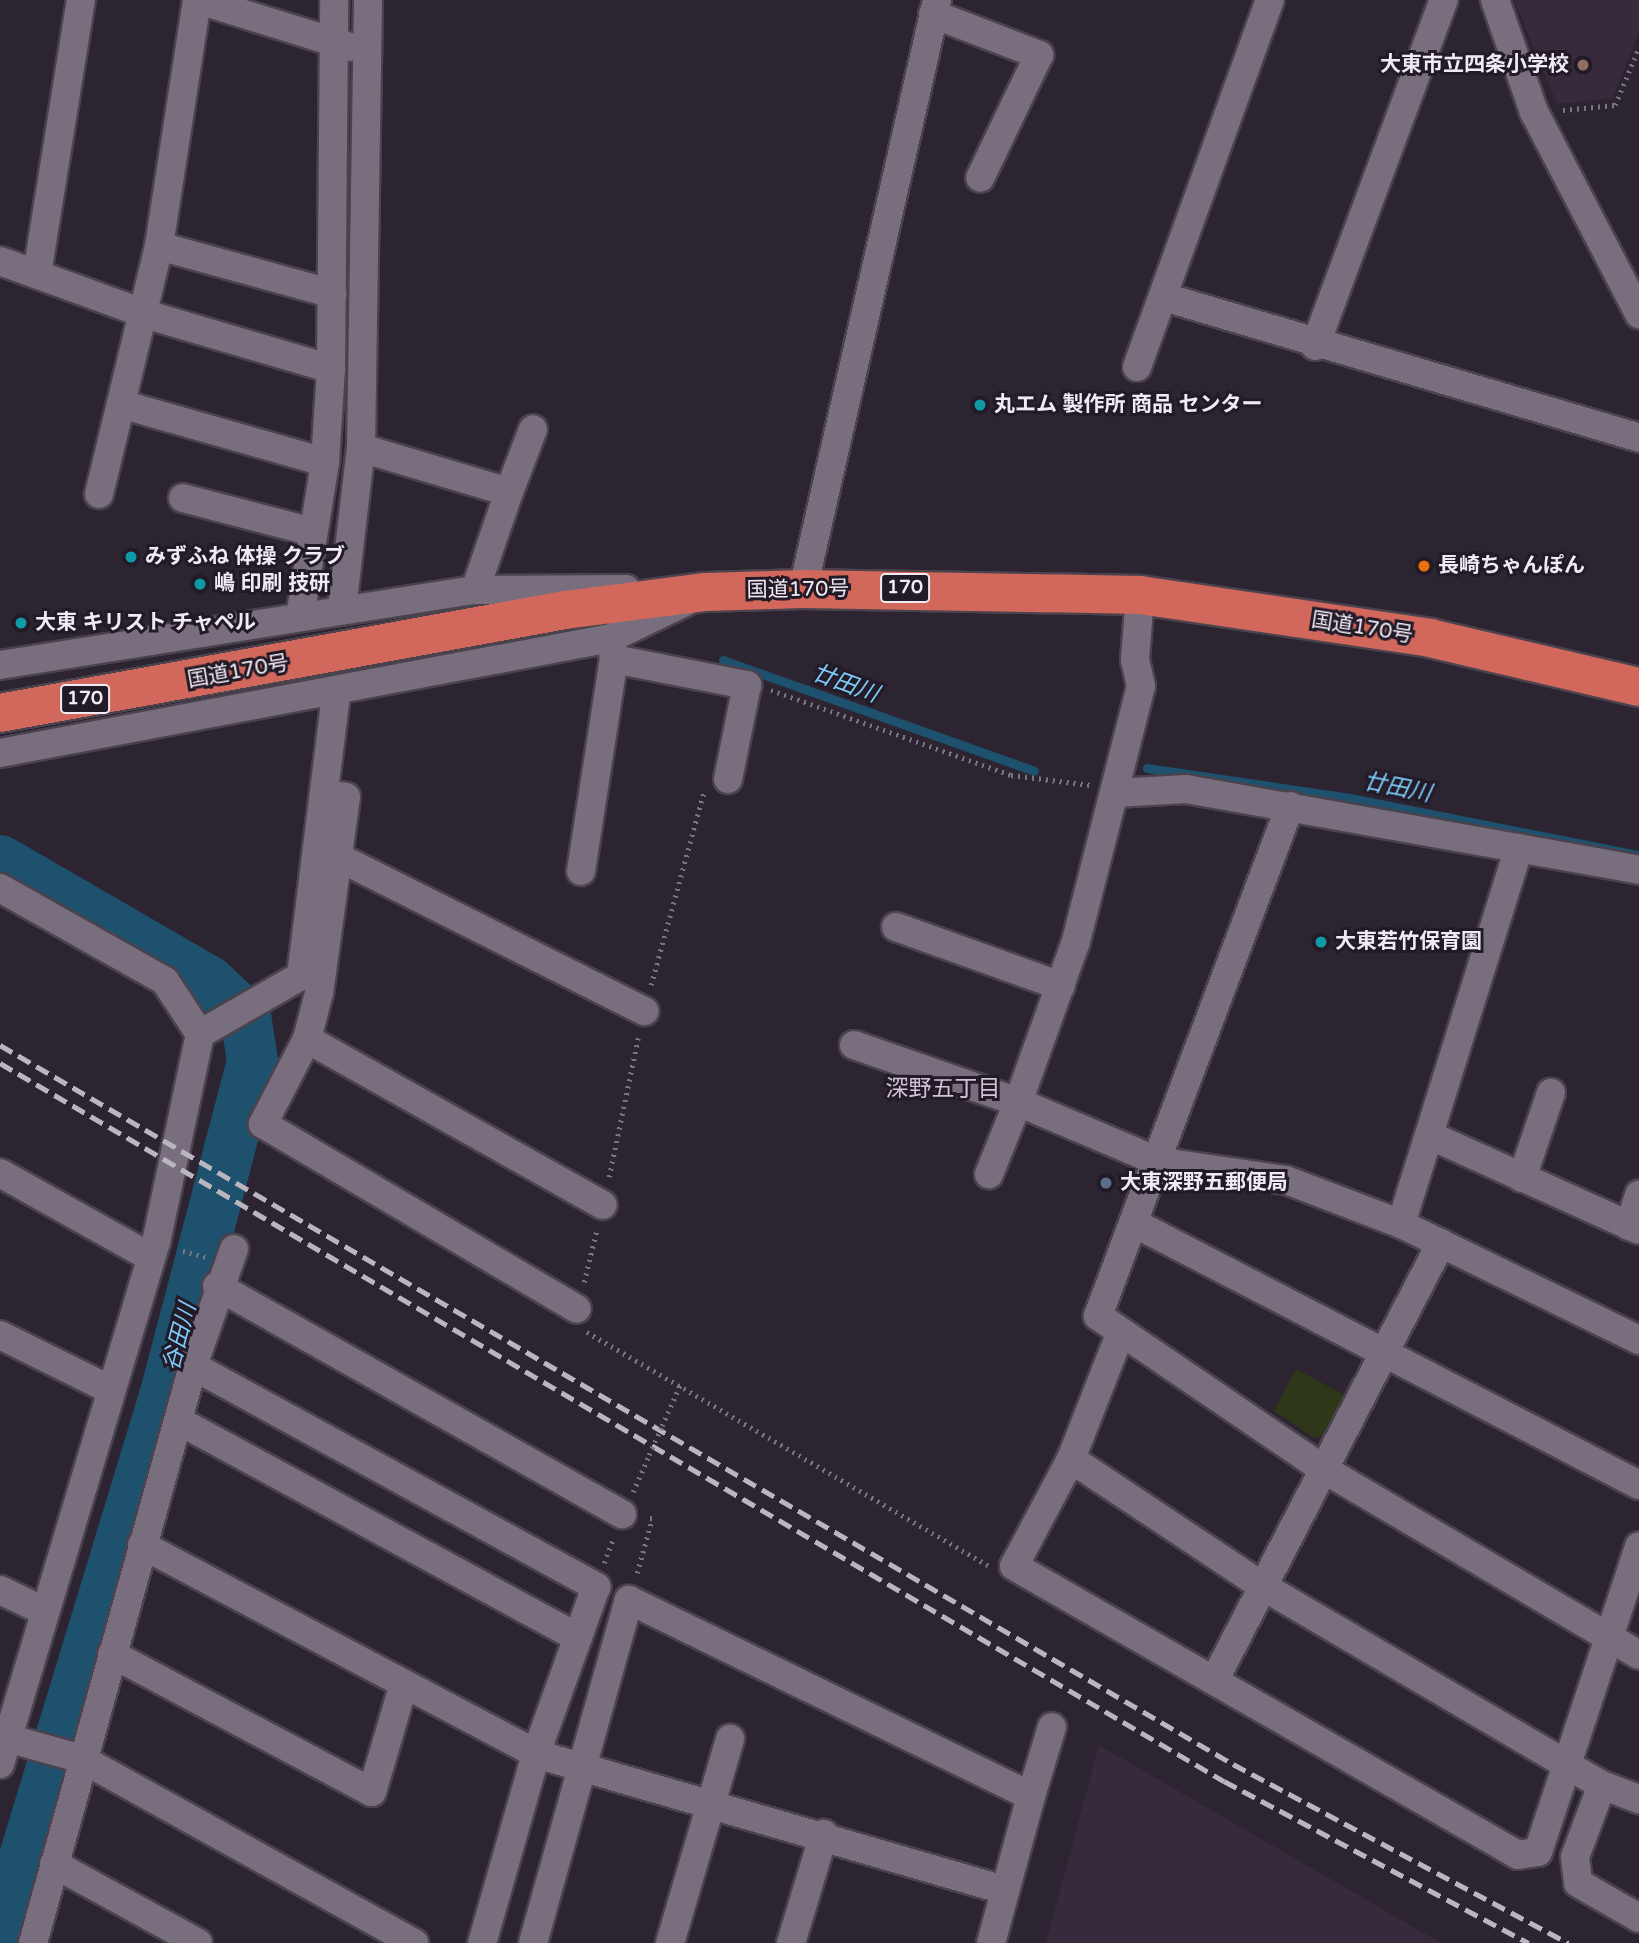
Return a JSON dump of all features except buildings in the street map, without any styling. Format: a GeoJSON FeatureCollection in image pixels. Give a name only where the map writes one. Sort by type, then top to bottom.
{"type":"FeatureCollection","features":[{"type":"Feature","properties":{"kind":"highway","name":"国道170号"},"geometry":{"type":"LineString","coordinates":[[0,713],[171,684],[565,610],[706,592],[803,589],[1140,595],[1430,638],[1639,687]]}},
{"type":"Feature","properties":{"kind":"street"},"geometry":{"type":"LineString","coordinates":[[37,274],[81,0]]}},
{"type":"Feature","properties":{"kind":"street"},"geometry":{"type":"LineString","coordinates":[[99,494],[159,246],[198,0],[367,51]]}},
{"type":"Feature","properties":{"kind":"street"},"geometry":{"type":"LineString","coordinates":[[300,617],[325,462],[331,369],[334,0]]}},
{"type":"Feature","properties":{"kind":"street"},"geometry":{"type":"LineString","coordinates":[[342,609],[361,448],[368,0]]}},
{"type":"Feature","properties":{"kind":"street"},"geometry":{"type":"LineString","coordinates":[[1137,367],[1270,0]]}},
{"type":"Feature","properties":{"kind":"street"},"geometry":{"type":"LineString","coordinates":[[1315,346],[1444,0]]}},
{"type":"Feature","properties":{"kind":"street"},"geometry":{"type":"LineString","coordinates":[[1495,0],[1534,112],[1639,314]]}},
{"type":"Feature","properties":{"kind":"street"},"geometry":{"type":"LineString","coordinates":[[803,589],[935,7],[1039,55],[980,178]]}},
{"type":"Feature","properties":{"kind":"street"},"geometry":{"type":"LineString","coordinates":[[159,246],[333,294]]}},
{"type":"Feature","properties":{"kind":"street"},"geometry":{"type":"LineString","coordinates":[[0,261],[143,313],[331,369]]}},
{"type":"Feature","properties":{"kind":"street"},"geometry":{"type":"LineString","coordinates":[[1164,297],[1315,346],[1639,438]]}},
{"type":"Feature","properties":{"kind":"street"},"geometry":{"type":"LineString","coordinates":[[121,404],[325,462]]}},
{"type":"Feature","properties":{"kind":"street"},"geometry":{"type":"LineString","coordinates":[[475,590],[534,429]]}},
{"type":"Feature","properties":{"kind":"street"},"geometry":{"type":"LineString","coordinates":[[361,448],[509,492]]}},
{"type":"Feature","properties":{"kind":"street"},"geometry":{"type":"LineString","coordinates":[[183,498],[313,532]]}},
{"type":"Feature","properties":{"kind":"street"},"geometry":{"type":"LineString","coordinates":[[0,665],[475,590],[546,586],[706,592]]}},
{"type":"Feature","properties":{"kind":"street"},"geometry":{"type":"LineString","coordinates":[[0,753],[613,648],[706,592]]}},
{"type":"Feature","properties":{"kind":"street"},"geometry":{"type":"LineString","coordinates":[[989,1174],[1061,986],[1115,793],[1141,686],[1135,660],[1140,595]]}},
{"type":"Feature","properties":{"kind":"street"},"geometry":{"type":"LineString","coordinates":[[613,648],[747,685],[727,779]]}},
{"type":"Feature","properties":{"kind":"street"},"geometry":{"type":"LineString","coordinates":[[581,871],[613,648]]}},
{"type":"Feature","properties":{"kind":"street"},"geometry":{"type":"LineString","coordinates":[[200,1034],[289,987],[301,976],[336,695]]}},
{"type":"Feature","properties":{"kind":"street"},"geometry":{"type":"LineString","coordinates":[[1115,793],[1186,789],[1639,870]]}},
{"type":"Feature","properties":{"kind":"street"},"geometry":{"type":"LineString","coordinates":[[325,794],[346,797],[307,1039],[263,1124],[577,1309]]}},
{"type":"Feature","properties":{"kind":"street"},"geometry":{"type":"LineString","coordinates":[[1290,806],[1098,1316],[1120,1334],[1325,1470],[1606,1641],[1639,1655]]}},
{"type":"Feature","properties":{"kind":"street"},"geometry":{"type":"LineString","coordinates":[[1401,1224],[1519,848]]}},
{"type":"Feature","properties":{"kind":"street"},"geometry":{"type":"LineString","coordinates":[[338,857],[644,1010]]}},
{"type":"Feature","properties":{"kind":"street"},"geometry":{"type":"LineString","coordinates":[[0,888],[165,981],[200,1034],[163,1253],[111,1390],[44,1611],[9,1687],[4,1751],[82,1759],[414,1943]]}},
{"type":"Feature","properties":{"kind":"street"},"geometry":{"type":"LineString","coordinates":[[896,927],[1061,986]]}},
{"type":"Feature","properties":{"kind":"street"},"geometry":{"type":"LineString","coordinates":[[307,1039],[603,1205]]}},
{"type":"Feature","properties":{"kind":"street"},"geometry":{"type":"LineString","coordinates":[[854,1045],[1018,1102],[1157,1161],[1286,1180],[1441,1242],[1639,1340]]}},
{"type":"Feature","properties":{"kind":"street"},"geometry":{"type":"LineString","coordinates":[[1522,1178],[1551,1093]]}},
{"type":"Feature","properties":{"kind":"street"},"geometry":{"type":"LineString","coordinates":[[1429,1135],[1634,1228],[1639,1195]]}},
{"type":"Feature","properties":{"kind":"street"},"geometry":{"type":"LineString","coordinates":[[0,1173],[163,1253]]}},
{"type":"Feature","properties":{"kind":"street"},"geometry":{"type":"LineString","coordinates":[[1134,1223],[1383,1356],[1639,1485]]}},
{"type":"Feature","properties":{"kind":"street"},"geometry":{"type":"LineString","coordinates":[[1214,1681],[1441,1242]]}},
{"type":"Feature","properties":{"kind":"street"},"geometry":{"type":"LineString","coordinates":[[43,1939],[54,1864],[222,1265],[622,1514]]}},
{"type":"Feature","properties":{"kind":"street"},"geometry":{"type":"LineString","coordinates":[[1120,1334],[1071,1459],[1014,1566],[1518,1855],[1538,1852],[1639,1546]]}},
{"type":"Feature","properties":{"kind":"street"},"geometry":{"type":"LineString","coordinates":[[0,1335],[111,1390]]}},
{"type":"Feature","properties":{"kind":"street"},"geometry":{"type":"LineString","coordinates":[[194,1366],[596,1587],[536,1754],[482,1943]]}},
{"type":"Feature","properties":{"kind":"street"},"geometry":{"type":"LineString","coordinates":[[179,1421],[578,1638]]}},
{"type":"Feature","properties":{"kind":"street"},"geometry":{"type":"LineString","coordinates":[[1071,1459],[1264,1587],[1602,1785],[1639,1799]]}},
{"type":"Feature","properties":{"kind":"street"},"geometry":{"type":"LineString","coordinates":[[142,1545],[403,1687],[536,1754],[712,1800],[1006,1890]]}},
{"type":"Feature","properties":{"kind":"street"},"geometry":{"type":"LineString","coordinates":[[0,1590],[44,1611]]}},
{"type":"Feature","properties":{"kind":"street"},"geometry":{"type":"LineString","coordinates":[[533,1943],[629,1601],[1031,1796]]}},
{"type":"Feature","properties":{"kind":"street"},"geometry":{"type":"LineString","coordinates":[[112,1654],[372,1792],[403,1687]]}},
{"type":"Feature","properties":{"kind":"street"},"geometry":{"type":"LineString","coordinates":[[991,1943],[1052,1727]]}},
{"type":"Feature","properties":{"kind":"street"},"geometry":{"type":"LineString","coordinates":[[670,1943],[730,1739]]}},
{"type":"Feature","properties":{"kind":"street"},"geometry":{"type":"LineString","coordinates":[[1602,1785],[1576,1857],[1578,1884],[1639,1918]]}},
{"type":"Feature","properties":{"kind":"street"},"geometry":{"type":"LineString","coordinates":[[791,1943],[824,1833]]}},
{"type":"Feature","properties":{"kind":"street"},"geometry":{"type":"LineString","coordinates":[[54,1864],[198,1943]]}},
{"type":"Feature","properties":{"kind":"path"},"geometry":{"type":"LineString","coordinates":[[1534,112],[1615,105],[1639,47]]}},
{"type":"Feature","properties":{"kind":"path"},"geometry":{"type":"LineString","coordinates":[[747,685],[1011,775],[1115,793]]}},
{"type":"Feature","properties":{"kind":"path"},"geometry":{"type":"LineString","coordinates":[[163,1253],[222,1265]]}},
{"type":"Feature","properties":{"kind":"path"},"geometry":{"type":"LineString","coordinates":[[577,1309],[576,1325],[999,1572],[1014,1566]]}},
{"type":"Feature","properties":{"kind":"path"},"geometry":{"type":"LineString","coordinates":[[596,1587],[622,1514],[680,1385]]}},
{"type":"Feature","properties":{"kind":"path"},"geometry":{"type":"LineString","coordinates":[[622,1514],[652,1519],[629,1601]]}},
{"type":"Feature","properties":{"kind":"shaded area","name":"大東市立四条小学校"},"geometry":{"type":"Polygon","coordinates":[[[1514,0],[1639,0],[1639,32],[1613,98],[1557,104],[1514,0]]]}},
{"type":"Feature","properties":{"kind":"shaded area"},"geometry":{"type":"Polygon","coordinates":[[[1099,1745],[1441,1943],[1046,1943],[1099,1745]]]}},
{"type":"Feature","properties":{"kind":"green space"},"geometry":{"type":"Polygon","coordinates":[[[1296,1369],[1352,1399],[1334,1432],[1314,1438],[1274,1411],[1296,1369]]]}},
{"type":"Feature","properties":{"kind":"waterway","name":"廿田川"},"geometry":{"type":"LineString","coordinates":[[723,660],[1034,771]]}},
{"type":"Feature","properties":{"kind":"waterway","name":"廿田川"},"geometry":{"type":"LineString","coordinates":[[1147,768],[1350,798],[1639,855]]}},
{"type":"Feature","properties":{"kind":"waterway","name":"谷田川"},"geometry":{"type":"LineString","coordinates":[[0,860],[209,981],[245,1015],[252,1061],[167,1386],[0,1935]]}},
{"type":"Feature","properties":{"kind":"railway"},"geometry":{"type":"LineString","coordinates":[[0,1045],[1233,1764],[1568,1943]]}},
{"type":"Feature","properties":{"kind":"railway"},"geometry":{"type":"LineString","coordinates":[[0,1063],[1224,1781],[1529,1943]]}},
{"type":"Feature","properties":{"kind":"place","name":"大東市立四条小学校"},"geometry":{"type":"Point","coordinates":[1583,65]}},
{"type":"Feature","properties":{"kind":"place","name":"丸エム 製作所 商品 センター"},"geometry":{"type":"Point","coordinates":[980,405]}},
{"type":"Feature","properties":{"kind":"place","name":"みずふね 体操 クラブ"},"geometry":{"type":"Point","coordinates":[131,557]}},
{"type":"Feature","properties":{"kind":"place","name":"長崎ちゃんぽん"},"geometry":{"type":"Point","coordinates":[1424,566]}},
{"type":"Feature","properties":{"kind":"place","name":"嶋 印刷 技研"},"geometry":{"type":"Point","coordinates":[200,584]}},
{"type":"Feature","properties":{"kind":"place","name":"大東 キリスト チャペル"},"geometry":{"type":"Point","coordinates":[21,623]}},
{"type":"Feature","properties":{"kind":"place","name":"大東若竹保育園"},"geometry":{"type":"Point","coordinates":[1321,942]}},
{"type":"Feature","properties":{"kind":"place","name":"大東深野五郵便局"},"geometry":{"type":"Point","coordinates":[1106,1183]}},
{"type":"Feature","properties":{"kind":"district","name":"深野五丁目"},"geometry":{"type":"Point","coordinates":[943,1089]}}]}
